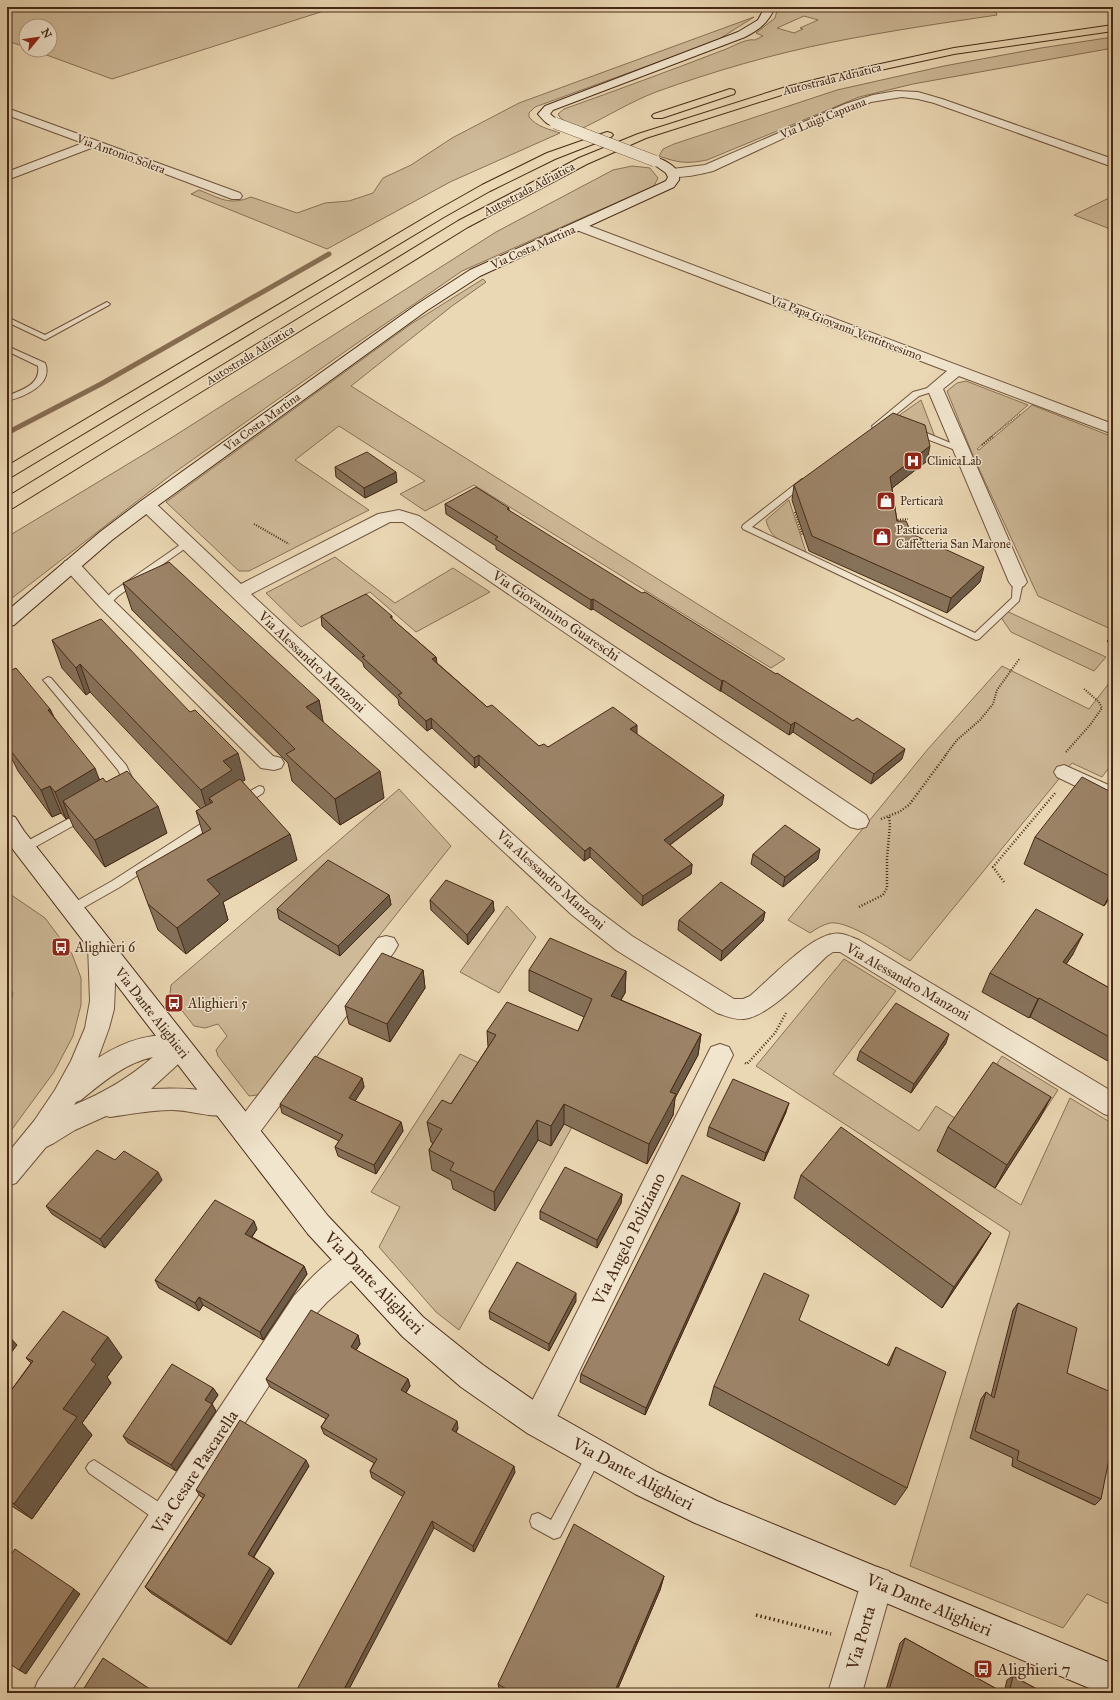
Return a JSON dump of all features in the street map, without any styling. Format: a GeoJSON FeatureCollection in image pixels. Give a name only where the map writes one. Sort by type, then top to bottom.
{"type":"FeatureCollection","features":[{"type":"Feature","properties":{"kind":"highway"},"geometry":{"type":"LineString","coordinates":[[936,42],[1113,17]]}},
{"type":"Feature","properties":{"kind":"highway","name":"Autostrada Adriatica"},"geometry":{"type":"LineString","coordinates":[[7,504],[463,224],[583,161],[642,136],[790,89],[862,71],[954,51],[1113,28]]}},
{"type":"Feature","properties":{"kind":"highway"},"geometry":{"type":"LineString","coordinates":[[643,121],[694,103],[738,90]]}},
{"type":"Feature","properties":{"kind":"highway","name":"Autostrada Adriatica"},"geometry":{"type":"LineString","coordinates":[[7,473],[486,188],[551,156],[621,130]]}},
{"type":"Feature","properties":{"kind":"street"},"geometry":{"type":"LineString","coordinates":[[672,172],[655,161],[555,123],[549,120],[544,114],[549,108],[736,37],[762,22],[770,7]]}},
{"type":"Feature","properties":{"kind":"street","name":"Via Luigi Capuana"},"geometry":{"type":"LineString","coordinates":[[672,172],[695,171],[709,168],[795,128],[860,101],[873,97],[898,94],[938,101],[1113,163]]}},
{"type":"Feature","properties":{"kind":"street","name":"Via Antonio Solera"},"geometry":{"type":"LineString","coordinates":[[7,111],[236,196]]}},
{"type":"Feature","properties":{"kind":"street"},"geometry":{"type":"LineString","coordinates":[[7,176],[94,143]]}},
{"type":"Feature","properties":{"kind":"street","name":"Via Costa Martina"},"geometry":{"type":"LineString","coordinates":[[7,621],[71,565],[147,505],[427,304],[475,273],[665,187],[674,181],[672,172]]}},
{"type":"Feature","properties":{"kind":"street","name":"Via Papa Giovanni Ventitreesimo"},"geometry":{"type":"LineString","coordinates":[[579,226],[1113,429]]}},
{"type":"Feature","properties":{"kind":"street"},"geometry":{"type":"LineString","coordinates":[[957,370],[935,388],[1018,582]]}},
{"type":"Feature","properties":{"kind":"street","name":"Via Alessandro Manzoni"},"geometry":{"type":"LineString","coordinates":[[147,505],[324,673],[588,916],[624,943],[726,1006],[735,1009],[745,1009],[759,1003],[819,949],[833,943],[842,943],[851,947],[1113,1106]]}},
{"type":"Feature","properties":{"kind":"street","name":"Via Giovannino Guareschi"},"geometry":{"type":"LineString","coordinates":[[239,593],[384,518],[398,515],[413,520],[858,821]]}},
{"type":"Feature","properties":{"kind":"street"},"geometry":{"type":"LineString","coordinates":[[71,565],[106,603],[268,763],[274,763]]}},
{"type":"Feature","properties":{"kind":"street"},"geometry":{"type":"LineString","coordinates":[[1067,773],[1113,796]]}},
{"type":"Feature","properties":{"kind":"street","name":"Via Dante Alighieri"},"geometry":{"type":"LineString","coordinates":[[13,834],[318,1225],[413,1327],[472,1376],[538,1422],[594,1455],[646,1483],[706,1512],[1113,1681]]}},
{"type":"Feature","properties":{"kind":"street"},"geometry":{"type":"LineString","coordinates":[[7,1174],[35,1140],[68,1095],[87,1056],[97,1031],[102,1010],[100,945]]}},
{"type":"Feature","properties":{"kind":"street"},"geometry":{"type":"LineString","coordinates":[[245,1132],[386,945]]}},
{"type":"Feature","properties":{"kind":"street"},"geometry":{"type":"LineString","coordinates":[[68,1095],[114,1061],[138,1050],[155,1046],[179,1047]]}},
{"type":"Feature","properties":{"kind":"street"},"geometry":{"type":"LineString","coordinates":[[35,1140],[68,1120],[93,1110],[141,1082],[163,1064],[179,1047]]}},
{"type":"Feature","properties":{"kind":"street","name":"Via Angelo Poliziano"},"geometry":{"type":"LineString","coordinates":[[538,1422],[720,1055]]}},
{"type":"Feature","properties":{"kind":"street"},"geometry":{"type":"LineString","coordinates":[[93,1110],[124,1103],[149,1100],[173,1100],[224,1105]]}},
{"type":"Feature","properties":{"kind":"street","name":"Via Cesare Pascarella"},"geometry":{"type":"LineString","coordinates":[[50,1693],[304,1306],[317,1292],[352,1261]]}},
{"type":"Feature","properties":{"kind":"street","name":"Via Porta"},"geometry":{"type":"LineString","coordinates":[[845,1693],[877,1583]]}},
{"type":"Feature","properties":{"kind":"lane"},"geometry":{"type":"LineString","coordinates":[[7,319],[45,338],[107,304]]}},
{"type":"Feature","properties":{"kind":"lane"},"geometry":{"type":"LineString","coordinates":[[7,348],[42,365],[44,373],[42,380],[36,386],[7,399]]}},
{"type":"Feature","properties":{"kind":"lane"},"geometry":{"type":"LineString","coordinates":[[872,429],[887,421],[916,394],[935,388]]}},
{"type":"Feature","properties":{"kind":"lane"},"geometry":{"type":"LineString","coordinates":[[905,428],[961,449]]}},
{"type":"Feature","properties":{"kind":"lane"},"geometry":{"type":"LineString","coordinates":[[812,476],[746,528],[976,638],[1016,599],[1018,582]]}},
{"type":"Feature","properties":{"kind":"lane"},"geometry":{"type":"LineString","coordinates":[[106,603],[115,594],[187,543]]}},
{"type":"Feature","properties":{"kind":"lane"},"geometry":{"type":"LineString","coordinates":[[48,680],[122,768],[128,780],[127,786],[121,793]]}},
{"type":"Feature","properties":{"kind":"lane"},"geometry":{"type":"LineString","coordinates":[[232,808],[259,790]]}},
{"type":"Feature","properties":{"kind":"lane"},"geometry":{"type":"LineString","coordinates":[[13,834],[95,808]]}},
{"type":"Feature","properties":{"kind":"lane"},"geometry":{"type":"LineString","coordinates":[[72,909],[116,884],[219,816]]}},
{"type":"Feature","properties":{"kind":"lane"},"geometry":{"type":"LineString","coordinates":[[538,1521],[554,1531],[594,1455]]}},
{"type":"Feature","properties":{"kind":"lane"},"geometry":{"type":"LineString","coordinates":[[94,1468],[166,1517]]}},
{"type":"Feature","properties":{"kind":"path"},"geometry":{"type":"LineString","coordinates":[[961,449],[978,449],[1036,400]]}},
{"type":"Feature","properties":{"kind":"path"},"geometry":{"type":"LineString","coordinates":[[794,511],[802,536]]}},
{"type":"Feature","properties":{"kind":"path"},"geometry":{"type":"LineString","coordinates":[[888,520],[908,519]]}},
{"type":"Feature","properties":{"kind":"path"},"geometry":{"type":"LineString","coordinates":[[254,524],[282,540],[306,558]]}},
{"type":"Feature","properties":{"kind":"path"},"geometry":{"type":"LineString","coordinates":[[799,525],[806,525]]}},
{"type":"Feature","properties":{"kind":"path"},"geometry":{"type":"LineString","coordinates":[[1107,641],[1113,642]]}},
{"type":"Feature","properties":{"kind":"path"},"geometry":{"type":"LineString","coordinates":[[858,821],[879,820],[889,817],[909,805],[957,740],[980,720],[993,704],[998,690],[1020,658]]}},
{"type":"Feature","properties":{"kind":"path"},"geometry":{"type":"LineString","coordinates":[[1004,882],[994,867],[1067,773],[1064,759],[1067,750],[1090,725],[1102,708],[1098,702],[1083,688]]}},
{"type":"Feature","properties":{"kind":"path"},"geometry":{"type":"LineString","coordinates":[[859,907],[883,895],[887,888],[887,858],[890,825],[889,817]]}},
{"type":"Feature","properties":{"kind":"path"},"geometry":{"type":"LineString","coordinates":[[747,1064],[769,1039]]}},
{"type":"Feature","properties":{"kind":"path"},"geometry":{"type":"LineString","coordinates":[[756,1615],[860,1642]]}},
{"type":"Feature","properties":{"kind":"shaded area"},"geometry":{"type":"Polygon","coordinates":[[[7,7],[333,8],[112,79],[55,58],[58,58],[58,18],[18,18],[18,44],[7,41],[7,7]]]}},
{"type":"Feature","properties":{"kind":"shaded area"},"geometry":{"type":"Polygon","coordinates":[[[778,7],[1012,8],[995,10],[997,15],[854,38],[788,52],[744,64],[656,92],[583,128],[562,120],[558,114],[564,109],[725,50],[747,40],[755,40],[763,36],[756,33],[775,18],[778,7]],[[804,16],[777,28],[794,33],[803,29],[800,28],[818,20],[804,16]]]}},
{"type":"Feature","properties":{"kind":"shaded area"},"geometry":{"type":"Polygon","coordinates":[[[754,17],[716,41],[535,107],[529,113],[529,117],[543,127],[560,133],[450,182],[327,249],[191,194],[199,190],[230,201],[243,200],[251,197],[297,213],[325,203],[349,201],[373,193],[383,178],[411,165],[452,138],[519,103],[754,17]]]}},
{"type":"Feature","properties":{"kind":"shaded area"},"geometry":{"type":"Polygon","coordinates":[[[1113,37],[1113,48],[913,84],[859,97],[707,160],[683,162],[659,156],[663,149],[674,144],[837,90],[944,66],[1041,48],[1113,37]]]}},
{"type":"Feature","properties":{"kind":"shaded area"},"geometry":{"type":"Polygon","coordinates":[[[632,166],[650,168],[658,178],[654,186],[462,271],[171,475],[7,602],[7,537],[171,438],[496,232],[613,170],[632,166]]]}},
{"type":"Feature","properties":{"kind":"shaded area"},"geometry":{"type":"Polygon","coordinates":[[[1113,196],[1113,230],[1074,215],[1113,196]]]}},
{"type":"Feature","properties":{"kind":"shaded area"},"geometry":{"type":"Polygon","coordinates":[[[483,279],[486,282],[452,306],[351,386],[785,659],[771,668],[474,485],[425,511],[400,494],[425,481],[339,426],[295,460],[369,510],[249,571],[239,571],[166,502],[411,324],[483,279]]]}},
{"type":"Feature","properties":{"kind":"shaded area"},"geometry":{"type":"Polygon","coordinates":[[[966,381],[1028,405],[977,449],[979,450],[1032,405],[1113,437],[1113,630],[1038,596],[974,458],[947,391],[957,383],[966,381]]]}},
{"type":"Feature","properties":{"kind":"shaded area"},"geometry":{"type":"Polygon","coordinates":[[[921,400],[935,437],[894,419],[921,400]]]}},
{"type":"Feature","properties":{"kind":"shaded area"},"geometry":{"type":"Polygon","coordinates":[[[789,500],[806,552],[776,538],[768,527],[766,520],[789,500]]]}},
{"type":"Feature","properties":{"kind":"shaded area"},"geometry":{"type":"Polygon","coordinates":[[[335,557],[395,603],[453,568],[490,592],[416,632],[370,592],[301,627],[266,593],[335,557]]]}},
{"type":"Feature","properties":{"kind":"shaded area"},"geometry":{"type":"Polygon","coordinates":[[[1002,609],[1106,657],[1094,671],[1011,632],[1000,616],[1002,609]]]}},
{"type":"Feature","properties":{"kind":"shaded area"},"geometry":{"type":"Polygon","coordinates":[[[1002,666],[1089,709],[1113,678],[1113,762],[1102,777],[1072,763],[910,961],[870,937],[848,926],[838,923],[830,923],[810,933],[788,920],[928,749],[1002,666]]]}},
{"type":"Feature","properties":{"kind":"shaded area"},"geometry":{"type":"Polygon","coordinates":[[[399,789],[451,846],[383,931],[263,1090],[257,1095],[249,1096],[218,1056],[216,1050],[227,1036],[218,1024],[205,1028],[194,1026],[170,995],[171,985],[399,789]]]}},
{"type":"Feature","properties":{"kind":"shaded area"},"geometry":{"type":"Polygon","coordinates":[[[7,892],[45,918],[72,954],[81,978],[81,1005],[73,1036],[54,1072],[7,1136],[7,1011],[13,994],[7,978],[7,892]]]}},
{"type":"Feature","properties":{"kind":"shaded area"},"geometry":{"type":"Polygon","coordinates":[[[507,906],[536,937],[499,993],[460,972],[507,906]]]}},
{"type":"Feature","properties":{"kind":"shaded area"},"geometry":{"type":"Polygon","coordinates":[[[844,959],[896,991],[833,1074],[919,1131],[936,1106],[958,1120],[937,1151],[1021,1205],[1070,1098],[1113,1124],[1113,1403],[1013,1458],[1012,1466],[1094,1505],[1113,1412],[1113,1606],[1087,1594],[1063,1628],[910,1566],[1010,1232],[756,1066],[844,959]]]}},
{"type":"Feature","properties":{"kind":"shaded area"},"geometry":{"type":"Polygon","coordinates":[[[460,1054],[581,1111],[459,1330],[436,1312],[379,1247],[400,1207],[371,1192],[460,1054]],[[565,1122],[431,1141],[445,1149],[538,1140],[551,1146],[565,1122]]]}},
{"type":"Feature","properties":{"kind":"shaded area"},"geometry":{"type":"Polygon","coordinates":[[[1002,1056],[1058,1090],[1038,1121],[982,1086],[1002,1056]]]}},
{"type":"Feature","properties":{"kind":"building"},"geometry":{"type":"Polygon","coordinates":[[[893,413],[925,425],[930,446],[890,477],[897,521],[906,521],[912,534],[984,567],[951,598],[812,536],[794,485],[893,413]]]}},
{"type":"Feature","properties":{"kind":"building"},"geometry":{"type":"Polygon","coordinates":[[[367,452],[396,472],[364,488],[335,467],[367,452]]]}},
{"type":"Feature","properties":{"kind":"building"},"geometry":{"type":"Polygon","coordinates":[[[476,487],[509,508],[507,509],[642,593],[645,592],[853,721],[857,718],[905,749],[874,774],[795,722],[791,725],[723,680],[722,681],[593,599],[591,600],[495,539],[498,537],[445,504],[476,487]]]}},
{"type":"Feature","properties":{"kind":"building"},"geometry":{"type":"Polygon","coordinates":[[[169,562],[319,700],[306,707],[380,771],[335,799],[286,754],[295,749],[123,583],[169,562]]]}},
{"type":"Feature","properties":{"kind":"building"},"geometry":{"type":"Polygon","coordinates":[[[366,594],[436,657],[432,659],[487,707],[492,705],[539,746],[544,744],[548,747],[613,707],[637,725],[630,729],[724,795],[664,840],[692,864],[643,896],[590,847],[585,851],[479,755],[474,758],[431,718],[426,721],[398,695],[402,693],[362,657],[365,656],[321,616],[366,594]]]}},
{"type":"Feature","properties":{"kind":"building"},"geometry":{"type":"Polygon","coordinates":[[[101,619],[190,712],[195,710],[238,753],[223,761],[232,770],[201,790],[80,664],[76,668],[52,640],[101,619]]]}},
{"type":"Feature","properties":{"kind":"building"},"geometry":{"type":"Polygon","coordinates":[[[16,668],[50,709],[48,710],[95,768],[55,792],[50,786],[41,790],[7,746],[7,672],[16,668]]]}},
{"type":"Feature","properties":{"kind":"building"},"geometry":{"type":"Polygon","coordinates":[[[127,771],[158,806],[95,840],[63,801],[103,778],[106,782],[127,771]]]}},
{"type":"Feature","properties":{"kind":"building"},"geometry":{"type":"Polygon","coordinates":[[[1082,777],[1113,793],[1113,878],[1035,837],[1082,777]]]}},
{"type":"Feature","properties":{"kind":"building"},"geometry":{"type":"Polygon","coordinates":[[[240,779],[290,834],[207,880],[220,894],[177,928],[148,904],[136,872],[211,829],[196,811],[213,802],[209,798],[240,779]]]}},
{"type":"Feature","properties":{"kind":"building"},"geometry":{"type":"Polygon","coordinates":[[[785,825],[820,849],[785,877],[753,854],[785,825]]]}},
{"type":"Feature","properties":{"kind":"building"},"geometry":{"type":"Polygon","coordinates":[[[328,860],[389,895],[338,946],[277,909],[328,860]]]}},
{"type":"Feature","properties":{"kind":"building"},"geometry":{"type":"Polygon","coordinates":[[[446,880],[493,901],[467,935],[430,900],[446,880]]]}},
{"type":"Feature","properties":{"kind":"building"},"geometry":{"type":"Polygon","coordinates":[[[721,882],[765,912],[722,951],[679,920],[721,882]]]}},
{"type":"Feature","properties":{"kind":"building"},"geometry":{"type":"Polygon","coordinates":[[[1036,909],[1083,934],[1063,962],[1113,990],[1113,1039],[990,973],[1036,909]]]}},
{"type":"Feature","properties":{"kind":"building"},"geometry":{"type":"Polygon","coordinates":[[[550,938],[626,971],[611,996],[701,1034],[670,1092],[676,1094],[649,1144],[564,1104],[551,1126],[537,1120],[494,1192],[450,1170],[454,1163],[429,1150],[442,1129],[427,1122],[442,1100],[451,1104],[496,1035],[487,1031],[507,1002],[578,1031],[592,999],[529,970],[550,938]]]}},
{"type":"Feature","properties":{"kind":"building"},"geometry":{"type":"Polygon","coordinates":[[[382,953],[423,970],[387,1024],[345,1006],[382,953]]]}},
{"type":"Feature","properties":{"kind":"building"},"geometry":{"type":"Polygon","coordinates":[[[896,1003],[949,1034],[914,1084],[860,1051],[896,1003]]]}},
{"type":"Feature","properties":{"kind":"building"},"geometry":{"type":"Polygon","coordinates":[[[315,1056],[362,1078],[349,1098],[401,1122],[374,1165],[335,1147],[343,1135],[280,1104],[315,1056]]]}},
{"type":"Feature","properties":{"kind":"building"},"geometry":{"type":"Polygon","coordinates":[[[993,1062],[1051,1097],[1007,1165],[948,1127],[993,1062]]]}},
{"type":"Feature","properties":{"kind":"building"},"geometry":{"type":"Polygon","coordinates":[[[733,1079],[789,1103],[766,1153],[709,1127],[733,1079]]]}},
{"type":"Feature","properties":{"kind":"building"},"geometry":{"type":"Polygon","coordinates":[[[841,1127],[991,1233],[954,1287],[801,1175],[841,1127]]]}},
{"type":"Feature","properties":{"kind":"building"},"geometry":{"type":"Polygon","coordinates":[[[97,1150],[115,1160],[124,1151],[158,1172],[100,1239],[46,1206],[97,1150]]]}},
{"type":"Feature","properties":{"kind":"building"},"geometry":{"type":"Polygon","coordinates":[[[565,1167],[622,1194],[597,1240],[540,1211],[565,1167]]]}},
{"type":"Feature","properties":{"kind":"building"},"geometry":{"type":"Polygon","coordinates":[[[682,1175],[740,1203],[646,1408],[581,1374],[682,1175]]]}},
{"type":"Feature","properties":{"kind":"building"},"geometry":{"type":"Polygon","coordinates":[[[215,1200],[254,1221],[245,1234],[304,1266],[260,1332],[199,1297],[195,1303],[155,1280],[215,1200]]]}},
{"type":"Feature","properties":{"kind":"building"},"geometry":{"type":"Polygon","coordinates":[[[517,1262],[576,1293],[549,1344],[489,1311],[517,1262]]]}},
{"type":"Feature","properties":{"kind":"building"},"geometry":{"type":"Polygon","coordinates":[[[764,1273],[809,1295],[799,1320],[889,1366],[896,1347],[946,1372],[907,1488],[714,1386],[764,1273]]]}},
{"type":"Feature","properties":{"kind":"building"},"geometry":{"type":"Polygon","coordinates":[[[1018,1303],[1077,1328],[1067,1373],[1113,1393],[1113,1439],[1101,1499],[1017,1460],[1019,1451],[975,1431],[986,1392],[994,1398],[1018,1303]]]}},
{"type":"Feature","properties":{"kind":"building"},"geometry":{"type":"Polygon","coordinates":[[[311,1310],[358,1335],[351,1347],[408,1379],[401,1390],[457,1421],[452,1430],[514,1466],[473,1546],[432,1521],[342,1693],[295,1693],[405,1492],[370,1471],[377,1459],[321,1427],[329,1415],[266,1379],[311,1310]]]}},
{"type":"Feature","properties":{"kind":"building"},"geometry":{"type":"Polygon","coordinates":[[[63,1311],[108,1337],[91,1360],[96,1364],[63,1409],[77,1417],[14,1504],[7,1499],[7,1396],[33,1361],[26,1358],[63,1311]]]}},
{"type":"Feature","properties":{"kind":"building"},"geometry":{"type":"Polygon","coordinates":[[[172,1364],[213,1388],[205,1400],[212,1404],[171,1465],[123,1436],[172,1364]]]}},
{"type":"Feature","properties":{"kind":"building"},"geometry":{"type":"Polygon","coordinates":[[[240,1420],[306,1460],[248,1554],[270,1568],[227,1641],[145,1587],[205,1495],[196,1490],[240,1420]]]}},
{"type":"Feature","properties":{"kind":"building"},"geometry":{"type":"Polygon","coordinates":[[[574,1524],[664,1576],[614,1693],[513,1693],[498,1684],[574,1524]]]}},
{"type":"Feature","properties":{"kind":"building"},"geometry":{"type":"Polygon","coordinates":[[[15,1549],[74,1589],[19,1670],[7,1662],[7,1560],[15,1549]]]}},
{"type":"Feature","properties":{"kind":"building"},"geometry":{"type":"Polygon","coordinates":[[[905,1638],[1004,1693],[888,1693],[905,1638]]]}},
{"type":"Feature","properties":{"kind":"building"},"geometry":{"type":"Polygon","coordinates":[[[103,1658],[156,1693],[81,1693],[103,1658]]]}},
{"type":"Feature","properties":{"kind":"building"},"geometry":{"type":"Polygon","coordinates":[[[1013,1676],[1044,1693],[1009,1693],[1013,1676]]]}},
{"type":"Feature","properties":{"kind":"building"},"geometry":{"type":"Polygon","coordinates":[[[389,1688],[396,1693],[387,1693],[389,1688]]]}},
{"type":"Feature","properties":{"kind":"waterway"},"geometry":{"type":"LineString","coordinates":[[7,433],[101,384],[329,254]]}},
{"type":"Feature","properties":{"kind":"place","name":"ClinicaLab"},"geometry":{"type":"Point","coordinates":[913,461]}},
{"type":"Feature","properties":{"kind":"place","name":"Perticarà"},"geometry":{"type":"Point","coordinates":[886,501]}},
{"type":"Feature","properties":{"kind":"place","name":"Pasticceria Caffetteria San Marone"},"geometry":{"type":"Point","coordinates":[882,537]}},
{"type":"Feature","properties":{"kind":"place","name":"Alighieri 6"},"geometry":{"type":"Point","coordinates":[61,947]}},
{"type":"Feature","properties":{"kind":"place","name":"Alighieri 5"},"geometry":{"type":"Point","coordinates":[174,1003]}},
{"type":"Feature","properties":{"kind":"place","name":"Alighieri 7"},"geometry":{"type":"Point","coordinates":[983,1669]}}]}
